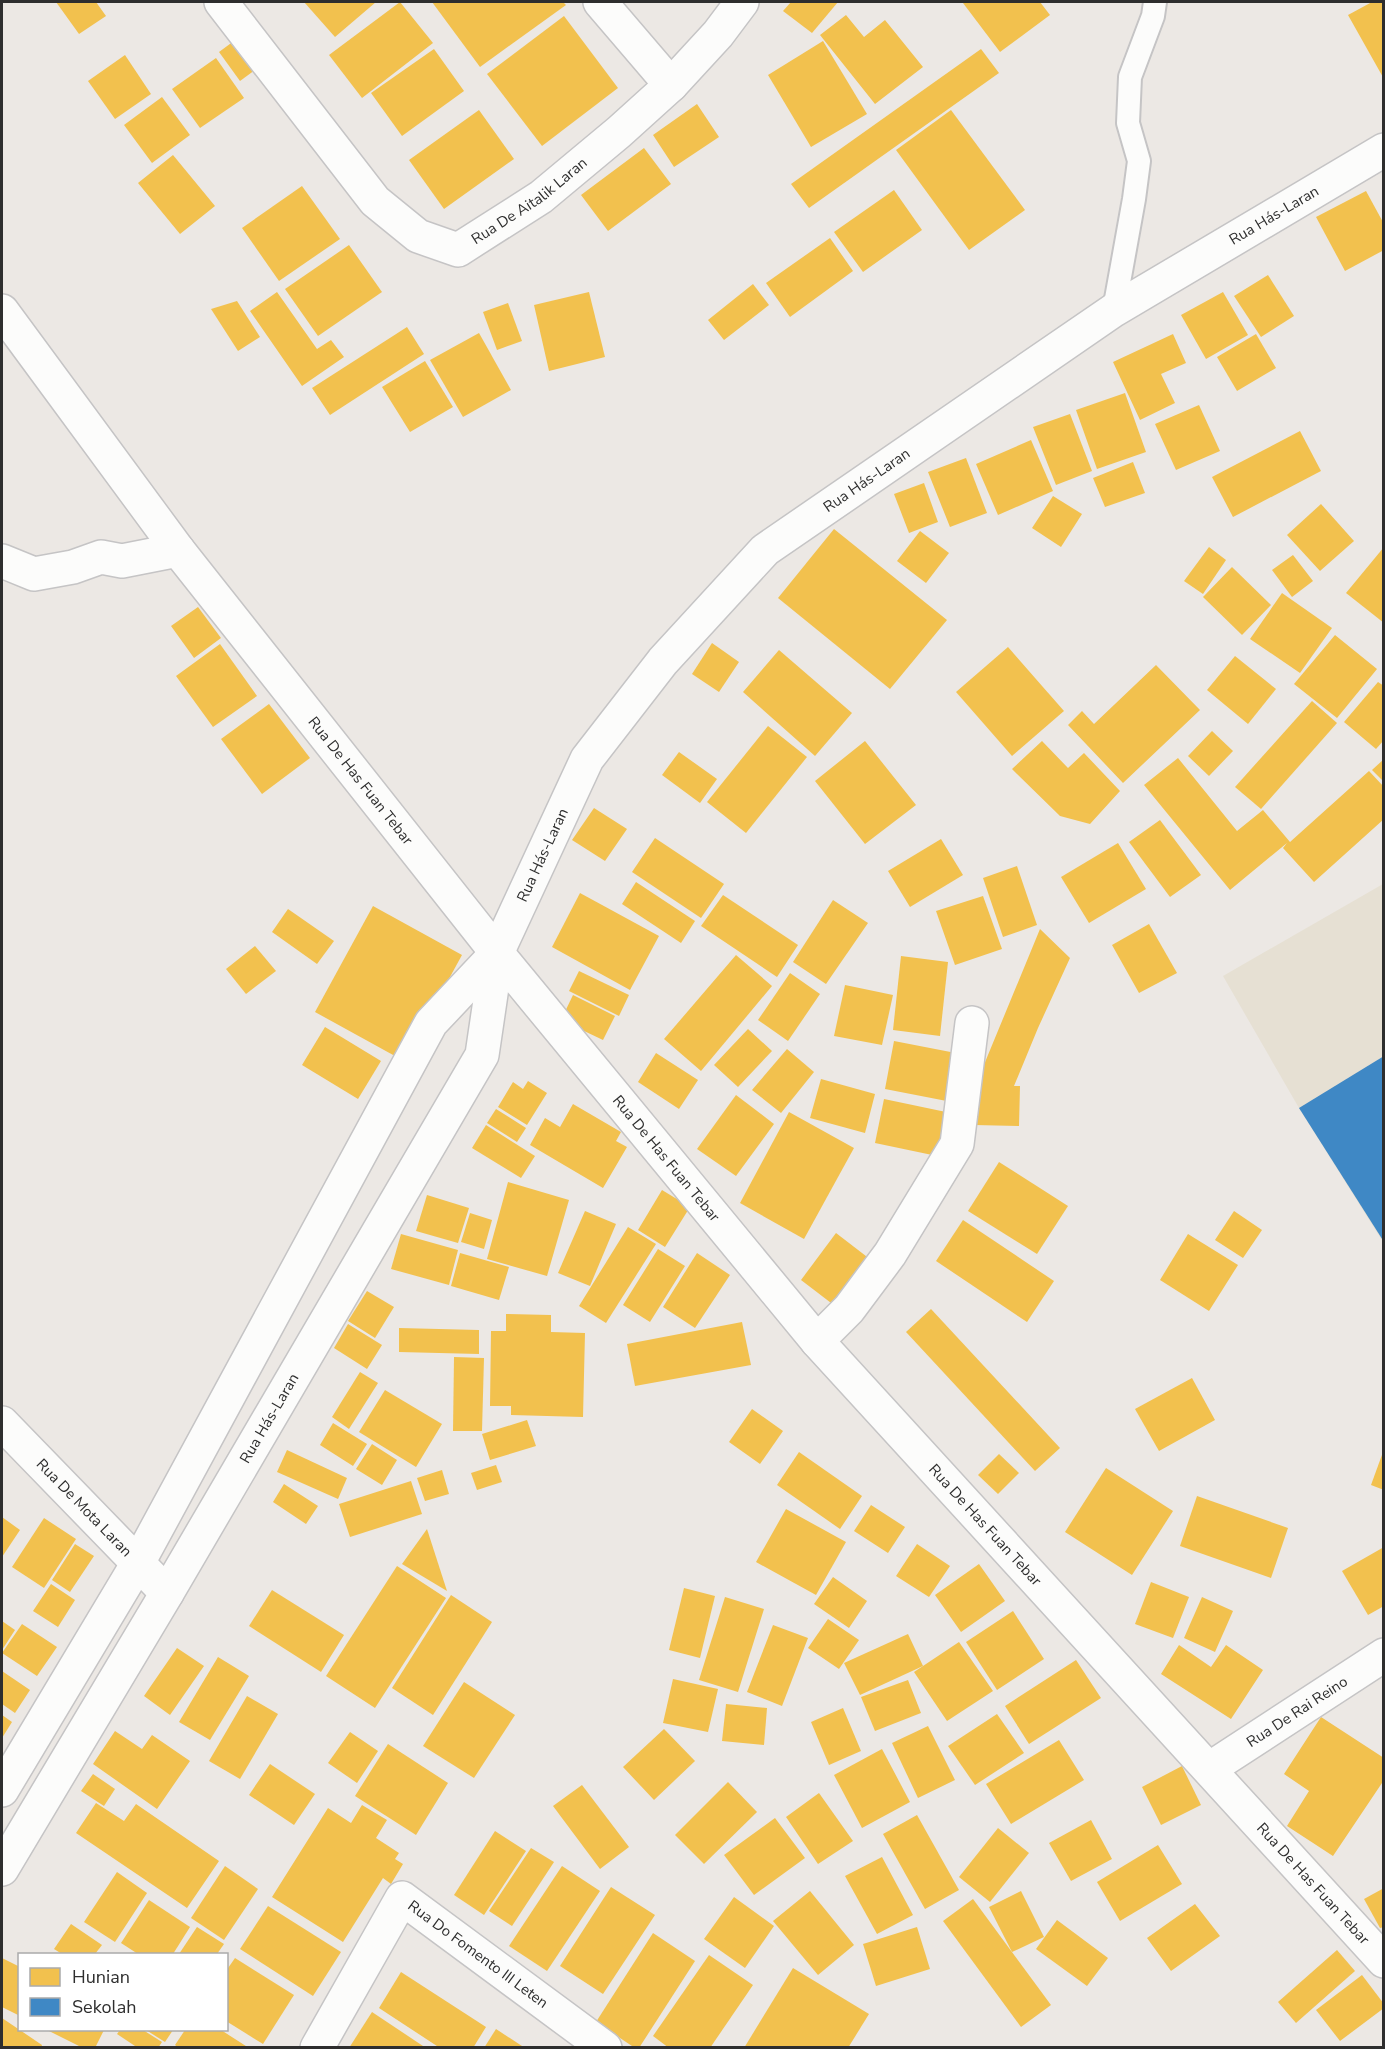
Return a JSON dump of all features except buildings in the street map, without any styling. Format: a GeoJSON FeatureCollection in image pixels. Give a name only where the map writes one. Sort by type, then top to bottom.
{"type":"FeatureCollection","features":[{"type":"Feature","properties":{"kind":"street","name":"Rua De Aitalik Laran"},"geometry":{"type":"LineString","coordinates":[[221,2],[375,201],[418,236],[458,250],[541,197],[619,132],[671,85],[718,34],[741,2]]}},
{"type":"Feature","properties":{"kind":"street"},"geometry":{"type":"LineString","coordinates":[[600,2],[671,85]]}},
{"type":"Feature","properties":{"kind":"street","name":"Rua Hás-Laran"},"geometry":{"type":"LineString","coordinates":[[2,1869],[167,1593],[482,1055],[497,953],[587,759],[663,661],[765,550],[1114,310],[1383,150]]}},
{"type":"Feature","properties":{"kind":"street","name":"Rua De Has Fuan Tebar"},"geometry":{"type":"LineString","coordinates":[[2,310],[178,550],[497,953],[817,1341],[1383,1961]]}},
{"type":"Feature","properties":{"kind":"street"},"geometry":{"type":"LineString","coordinates":[[2,561],[34,574],[73,567],[101,557],[122,561],[178,550]]}},
{"type":"Feature","properties":{"kind":"street","name":"Rua Hás-Laran"},"geometry":{"type":"LineString","coordinates":[[2,1790],[138,1563],[431,1023],[497,953]]}},
{"type":"Feature","properties":{"kind":"street"},"geometry":{"type":"LineString","coordinates":[[817,1341],[849,1309],[890,1254],[957,1144],[972,1023]]}},
{"type":"Feature","properties":{"kind":"street","name":"Rua De Mota Laran"},"geometry":{"type":"LineString","coordinates":[[2,1423],[167,1593]]}},
{"type":"Feature","properties":{"kind":"street","name":"Rua De Rai Reino"},"geometry":{"type":"LineString","coordinates":[[1209,1769],[1383,1655]]}},
{"type":"Feature","properties":{"kind":"street","name":"Rua Do Fomento III Leten"},"geometry":{"type":"LineString","coordinates":[[317,2048],[402,1898],[605,2048]]}},
{"type":"Feature","properties":{"kind":"lane"},"geometry":{"type":"LineString","coordinates":[[1114,310],[1139,161],[1128,123],[1131,77],[1153,16],[1155,2]]}},
{"type":"Feature","properties":{"kind":"shaded area"},"geometry":{"type":"Polygon","coordinates":[[[1383,884],[1383,1242],[1299,1108],[1223,976],[1383,884]]]}}]}
